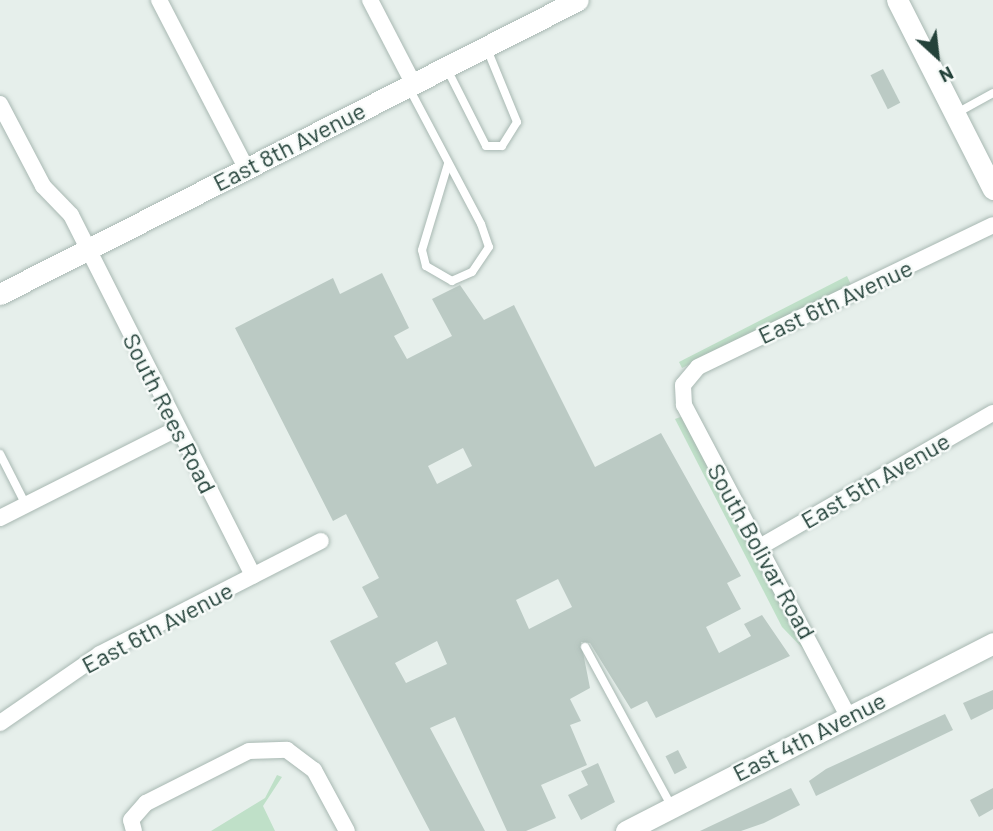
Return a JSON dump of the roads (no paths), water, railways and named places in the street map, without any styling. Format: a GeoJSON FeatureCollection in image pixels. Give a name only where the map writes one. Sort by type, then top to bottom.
{"type":"FeatureCollection","features":[{"type":"Feature","properties":{"kind":"street"},"geometry":{"type":"LineString","coordinates":[[159,0],[246,168]]}},
{"type":"Feature","properties":{"kind":"street"},"geometry":{"type":"LineString","coordinates":[[370,0],[411,84]]}},
{"type":"Feature","properties":{"kind":"street","name":"East 8th Avenue"},"geometry":{"type":"LineString","coordinates":[[0,294],[578,0]]}},
{"type":"Feature","properties":{"kind":"street"},"geometry":{"type":"LineString","coordinates":[[897,0],[993,189]]}},
{"type":"Feature","properties":{"kind":"street","name":"South Rees Road"},"geometry":{"type":"LineString","coordinates":[[0,104],[43,186],[71,215],[253,576]]}},
{"type":"Feature","properties":{"kind":"street","name":"East 6th Avenue"},"geometry":{"type":"LineString","coordinates":[[683,385],[698,367],[993,225]]}},
{"type":"Feature","properties":{"kind":"street","name":"South Bolivar Road"},"geometry":{"type":"LineString","coordinates":[[683,385],[684,405],[848,716]]}},
{"type":"Feature","properties":{"kind":"street","name":"East 5th Avenue"},"geometry":{"type":"LineString","coordinates":[[758,548],[993,413]]}},
{"type":"Feature","properties":{"kind":"street"},"geometry":{"type":"LineString","coordinates":[[0,518],[178,428]]}},
{"type":"Feature","properties":{"kind":"street","name":"East 6th Avenue"},"geometry":{"type":"LineString","coordinates":[[0,722],[100,654],[321,541]]}},
{"type":"Feature","properties":{"kind":"street","name":"East 4th Avenue"},"geometry":{"type":"LineString","coordinates":[[626,831],[993,643]]}},
{"type":"Feature","properties":{"kind":"street"},"geometry":{"type":"LineString","coordinates":[[133,826],[146,803],[248,751],[287,750],[314,770],[347,831]]}},
{"type":"Feature","properties":{"kind":"lane"},"geometry":{"type":"LineString","coordinates":[[446,66],[486,146],[502,146],[517,122],[485,47]]}},
{"type":"Feature","properties":{"kind":"lane"},"geometry":{"type":"LineString","coordinates":[[411,84],[489,247],[472,272],[452,281],[426,266],[422,250],[448,164]]}},
{"type":"Feature","properties":{"kind":"lane"},"geometry":{"type":"LineString","coordinates":[[955,114],[993,93]]}},
{"type":"Feature","properties":{"kind":"lane"},"geometry":{"type":"LineString","coordinates":[[0,454],[26,505]]}},
{"type":"Feature","properties":{"kind":"lane"},"geometry":{"type":"LineString","coordinates":[[585,647],[672,807]]}}]}
